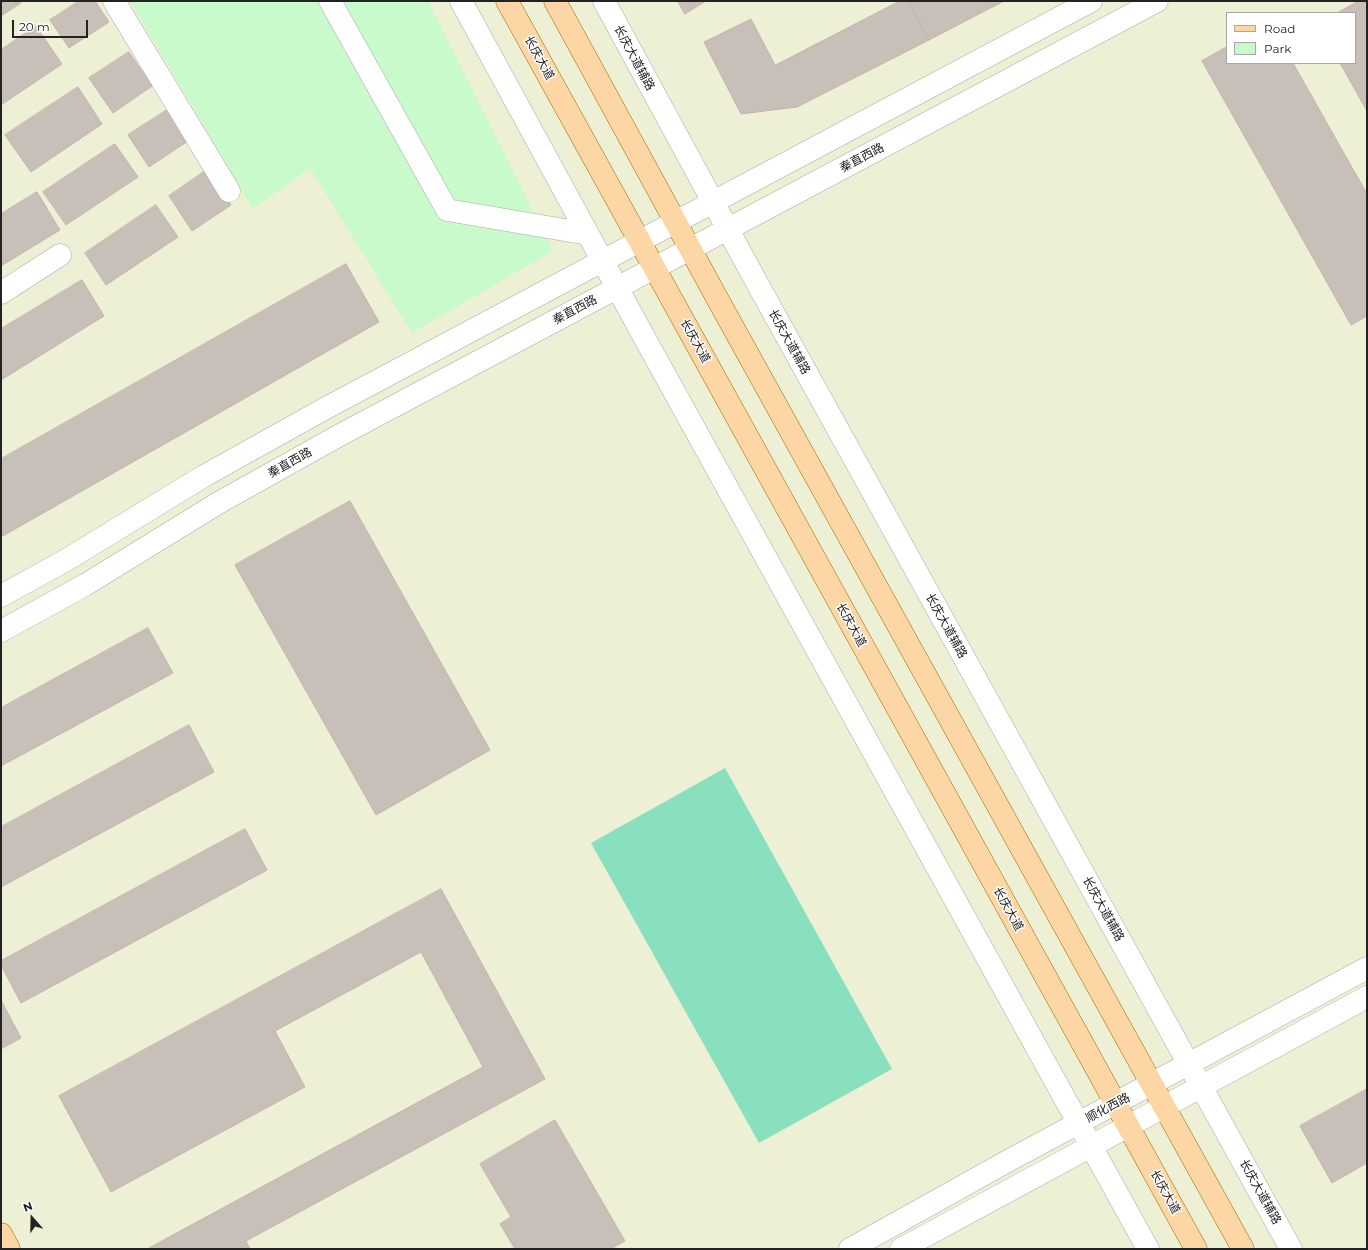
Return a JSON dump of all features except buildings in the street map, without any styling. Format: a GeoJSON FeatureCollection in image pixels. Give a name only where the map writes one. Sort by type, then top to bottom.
{"type":"FeatureCollection","features":[{"type":"Feature","properties":{"kind":"main road","name":"长庆大道"},"geometry":{"type":"LineString","coordinates":[[507,1],[1196,1249]]}},
{"type":"Feature","properties":{"kind":"main road"},"geometry":{"type":"LineString","coordinates":[[555,1],[690,249],[1243,1249]]}},
{"type":"Feature","properties":{"kind":"main road"},"geometry":{"type":"LineString","coordinates":[[1,1234],[9,1249]]}},
{"type":"Feature","properties":{"kind":"street"},"geometry":{"type":"LineString","coordinates":[[114,1],[229,191]]}},
{"type":"Feature","properties":{"kind":"street"},"geometry":{"type":"LineString","coordinates":[[330,1],[447,210],[588,234]]}},
{"type":"Feature","properties":{"kind":"street"},"geometry":{"type":"LineString","coordinates":[[461,1],[602,260],[1148,1249]]}},
{"type":"Feature","properties":{"kind":"street","name":"长庆大道辅路"},"geometry":{"type":"LineString","coordinates":[[604,1],[712,202],[1291,1249]]}},
{"type":"Feature","properties":{"kind":"street"},"geometry":{"type":"LineString","coordinates":[[1,596],[68,559],[204,476],[292,427],[639,240],[1091,1]]}},
{"type":"Feature","properties":{"kind":"street","name":"秦直西路"},"geometry":{"type":"LineString","coordinates":[[1,632],[85,585],[220,502],[617,287],[1157,1]]}},
{"type":"Feature","properties":{"kind":"street"},"geometry":{"type":"LineString","coordinates":[[1,293],[60,255]]}},
{"type":"Feature","properties":{"kind":"street","name":"顺化西路"},"geometry":{"type":"LineString","coordinates":[[850,1249],[1078,1123],[1367,968]]}},
{"type":"Feature","properties":{"kind":"street","name":"顺化西路"},"geometry":{"type":"LineString","coordinates":[[902,1249],[1367,997]]}},
{"type":"Feature","properties":{"kind":"green space"},"geometry":{"type":"Polygon","coordinates":[[[1,1],[1367,1],[1367,1249],[1,1249],[1,1]]]}},
{"type":"Feature","properties":{"kind":"green space"},"geometry":{"type":"Polygon","coordinates":[[[130,1],[428,1],[553,251],[412,333],[310,168],[253,209],[130,1]]]}},
{"type":"Feature","properties":{"kind":"green space"},"geometry":{"type":"Polygon","coordinates":[[[725,768],[892,1069],[759,1143],[591,843],[725,768]]]}}]}
